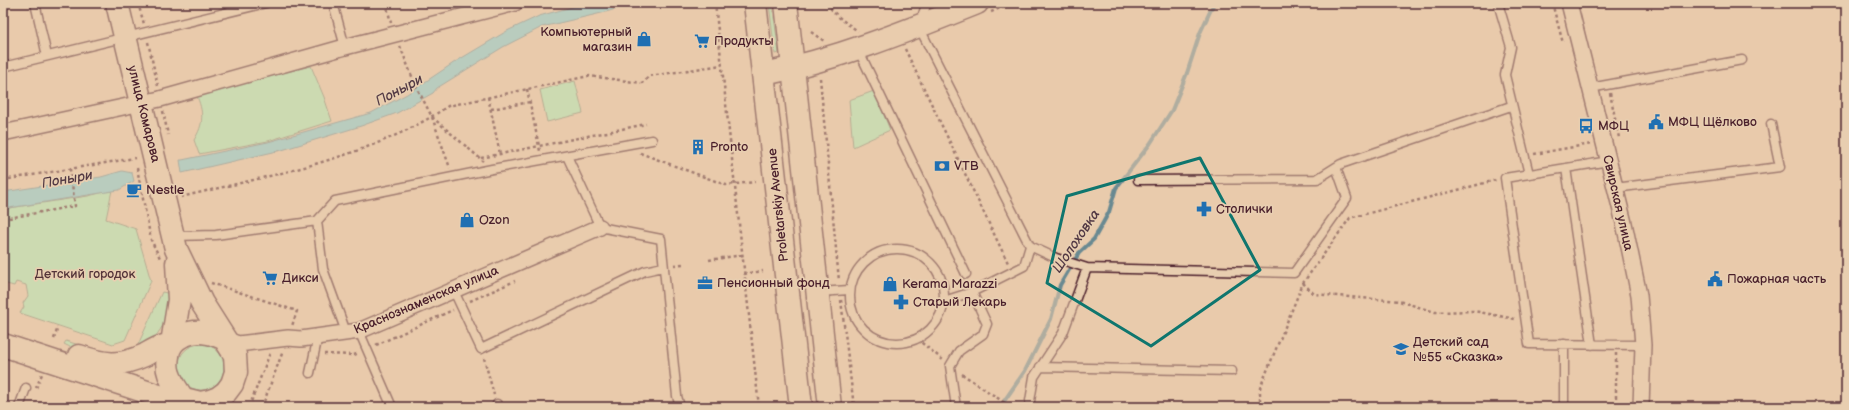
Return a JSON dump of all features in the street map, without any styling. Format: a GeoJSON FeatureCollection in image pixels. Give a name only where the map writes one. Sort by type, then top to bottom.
{"type":"FeatureCollection","features":[{"type":"Feature","properties":{"kind":"main road","name":"улица Комарова"},"geometry":{"type":"LineString","coordinates":[[117,3],[135,35],[142,103],[170,249]]}},
{"type":"Feature","properties":{"kind":"main road","name":"Proletarskiy Avenue"},"geometry":{"type":"LineString","coordinates":[[755,3],[801,407]]}},
{"type":"Feature","properties":{"kind":"main road"},"geometry":{"type":"LineString","coordinates":[[786,3],[830,407]]}},
{"type":"Feature","properties":{"kind":"main road"},"geometry":{"type":"LineString","coordinates":[[764,74],[794,68],[861,42],[919,27],[977,3]]}},
{"type":"Feature","properties":{"kind":"main road"},"geometry":{"type":"LineString","coordinates":[[170,249],[223,338],[235,355],[235,407]]}},
{"type":"Feature","properties":{"kind":"main road"},"geometry":{"type":"LineString","coordinates":[[170,249],[179,300],[171,344],[168,352],[168,373],[172,384],[185,403]]}},
{"type":"Feature","properties":{"kind":"main road"},"geometry":{"type":"LineString","coordinates":[[3,332],[88,359],[114,365],[129,362],[159,346],[171,344],[182,336],[194,332],[207,332],[223,338]]}},
{"type":"Feature","properties":{"kind":"main road"},"geometry":{"type":"LineString","coordinates":[[3,345],[158,396],[185,403],[200,403],[218,398],[226,392],[232,384],[236,372]]}},
{"type":"Feature","properties":{"kind":"street"},"geometry":{"type":"LineString","coordinates":[[3,134],[142,103],[345,47],[515,3]]}},
{"type":"Feature","properties":{"kind":"street","name":"Свирская улица"},"geometry":{"type":"LineString","coordinates":[[1569,3],[1615,188],[1639,295],[1643,345],[1641,407]]}},
{"type":"Feature","properties":{"kind":"street","name":"Краснознаменская улица"},"geometry":{"type":"LineString","coordinates":[[223,338],[238,344],[353,332],[600,227]]}},
{"type":"Feature","properties":{"kind":"lane"},"geometry":{"type":"LineString","coordinates":[[35,3],[47,56]]}},
{"type":"Feature","properties":{"kind":"lane"},"geometry":{"type":"LineString","coordinates":[[3,67],[266,3]]}},
{"type":"Feature","properties":{"kind":"lane"},"geometry":{"type":"LineString","coordinates":[[333,3],[345,47]]}},
{"type":"Feature","properties":{"kind":"lane"},"geometry":{"type":"LineString","coordinates":[[924,3],[925,8],[919,27],[1030,246],[1056,258],[1087,268],[1294,273],[1347,198],[1336,167]]}},
{"type":"Feature","properties":{"kind":"lane"},"geometry":{"type":"LineString","coordinates":[[1498,3],[1511,47],[1505,75],[1511,106],[1529,174]]}},
{"type":"Feature","properties":{"kind":"lane"},"geometry":{"type":"LineString","coordinates":[[861,42],[966,274]]}},
{"type":"Feature","properties":{"kind":"lane"},"geometry":{"type":"LineString","coordinates":[[1590,88],[1742,60]]}},
{"type":"Feature","properties":{"kind":"lane"},"geometry":{"type":"LineString","coordinates":[[1138,180],[1317,179],[1341,164],[1511,106]]}},
{"type":"Feature","properties":{"kind":"lane"},"geometry":{"type":"LineString","coordinates":[[1615,188],[1780,167],[1771,124]]}},
{"type":"Feature","properties":{"kind":"lane"},"geometry":{"type":"LineString","coordinates":[[170,249],[216,235],[317,220],[335,201],[492,169],[652,140]]}},
{"type":"Feature","properties":{"kind":"lane"},"geometry":{"type":"LineString","coordinates":[[567,156],[600,227],[661,239],[677,396],[680,407]]}},
{"type":"Feature","properties":{"kind":"lane"},"geometry":{"type":"LineString","coordinates":[[1608,160],[1505,178],[1530,344],[1643,345]]}},
{"type":"Feature","properties":{"kind":"lane"},"geometry":{"type":"LineString","coordinates":[[1566,168],[1592,344]]}},
{"type":"Feature","properties":{"kind":"lane"},"geometry":{"type":"LineString","coordinates":[[317,220],[323,269],[353,332],[392,407]]}},
{"type":"Feature","properties":{"kind":"lane"},"geometry":{"type":"LineString","coordinates":[[944,301],[972,292],[1024,266],[1030,246]]}},
{"type":"Feature","properties":{"kind":"lane"},"geometry":{"type":"LineString","coordinates":[[900,249],[909,250],[923,257],[938,272],[944,290],[944,301],[940,316],[930,330],[917,339],[900,344],[877,339],[868,334],[856,321],[850,308],[849,290],[854,275],[863,262],[878,252],[900,249]]}},
{"type":"Feature","properties":{"kind":"lane"},"geometry":{"type":"LineString","coordinates":[[453,289],[481,349],[646,271],[664,267]]}},
{"type":"Feature","properties":{"kind":"lane"},"geometry":{"type":"LineString","coordinates":[[1029,407],[1034,377],[1063,333],[1087,268]]}},
{"type":"Feature","properties":{"kind":"lane"},"geometry":{"type":"LineString","coordinates":[[818,292],[849,290]]}},
{"type":"Feature","properties":{"kind":"lane"},"geometry":{"type":"LineString","coordinates":[[956,407],[950,366],[959,351],[983,334],[987,324],[972,292]]}},
{"type":"Feature","properties":{"kind":"lane"},"geometry":{"type":"LineString","coordinates":[[310,373],[318,336]]}},
{"type":"Feature","properties":{"kind":"lane"},"geometry":{"type":"LineString","coordinates":[[1564,344],[1564,407]]}},
{"type":"Feature","properties":{"kind":"lane"},"geometry":{"type":"LineString","coordinates":[[1040,367],[1232,371]]}},
{"type":"Feature","properties":{"kind":"lane"},"geometry":{"type":"LineString","coordinates":[[19,407],[26,388]]}},
{"type":"Feature","properties":{"kind":"path"},"geometry":{"type":"LineString","coordinates":[[138,3],[135,35],[158,85]]}},
{"type":"Feature","properties":{"kind":"path"},"geometry":{"type":"LineString","coordinates":[[386,3],[396,35],[415,84],[432,117],[453,177]]}},
{"type":"Feature","properties":{"kind":"path"},"geometry":{"type":"LineString","coordinates":[[715,3],[759,407]]}},
{"type":"Feature","properties":{"kind":"path"},"geometry":{"type":"LineString","coordinates":[[827,3],[832,11],[844,22],[861,42]]}},
{"type":"Feature","properties":{"kind":"path"},"geometry":{"type":"LineString","coordinates":[[904,47],[1012,271]]}},
{"type":"Feature","properties":{"kind":"path"},"geometry":{"type":"LineString","coordinates":[[181,198],[314,164],[397,136],[432,117],[448,106],[589,76],[642,83],[650,76],[722,65]]}},
{"type":"Feature","properties":{"kind":"path"},"geometry":{"type":"LineString","coordinates":[[819,79],[840,291],[854,407]]}},
{"type":"Feature","properties":{"kind":"path"},"geometry":{"type":"LineString","coordinates":[[527,89],[542,160]]}},
{"type":"Feature","properties":{"kind":"path"},"geometry":{"type":"LineString","coordinates":[[488,97],[500,154]]}},
{"type":"Feature","properties":{"kind":"path"},"geometry":{"type":"LineString","coordinates":[[491,109],[530,102]]}},
{"type":"Feature","properties":{"kind":"path"},"geometry":{"type":"LineString","coordinates":[[432,117],[492,169]]}},
{"type":"Feature","properties":{"kind":"path"},"geometry":{"type":"LineString","coordinates":[[480,158],[646,124]]}},
{"type":"Feature","properties":{"kind":"path"},"geometry":{"type":"LineString","coordinates":[[1524,156],[1590,144]]}},
{"type":"Feature","properties":{"kind":"path"},"geometry":{"type":"LineString","coordinates":[[620,145],[726,185],[755,182]]}},
{"type":"Feature","properties":{"kind":"path"},"geometry":{"type":"LineString","coordinates":[[134,151],[151,240],[170,249]]}},
{"type":"Feature","properties":{"kind":"path"},"geometry":{"type":"LineString","coordinates":[[3,180],[135,158]]}},
{"type":"Feature","properties":{"kind":"path"},"geometry":{"type":"LineString","coordinates":[[3,219],[76,206],[70,169]]}},
{"type":"Feature","properties":{"kind":"path"},"geometry":{"type":"LineString","coordinates":[[1260,407],[1260,388],[1303,283],[1350,218],[1505,178]]}},
{"type":"Feature","properties":{"kind":"path"},"geometry":{"type":"LineString","coordinates":[[709,260],[742,255]]}},
{"type":"Feature","properties":{"kind":"path"},"geometry":{"type":"LineString","coordinates":[[744,274],[763,271]]}},
{"type":"Feature","properties":{"kind":"path"},"geometry":{"type":"LineString","coordinates":[[1294,273],[1314,294],[1399,301],[1435,312],[1474,311],[1526,321]]}},
{"type":"Feature","properties":{"kind":"path"},"geometry":{"type":"LineString","coordinates":[[206,278],[210,282],[298,311],[291,328]]}},
{"type":"Feature","properties":{"kind":"path"},"geometry":{"type":"LineString","coordinates":[[54,339],[58,327]]}},
{"type":"Feature","properties":{"kind":"path"},"geometry":{"type":"LineString","coordinates":[[1616,345],[1616,407]]}},
{"type":"Feature","properties":{"kind":"path"},"geometry":{"type":"LineString","coordinates":[[481,349],[498,406]]}},
{"type":"Feature","properties":{"kind":"path"},"geometry":{"type":"LineString","coordinates":[[252,407],[251,402],[272,350]]}},
{"type":"Feature","properties":{"kind":"path"},"geometry":{"type":"LineString","coordinates":[[262,407],[282,353]]}},
{"type":"Feature","properties":{"kind":"path"},"geometry":{"type":"LineString","coordinates":[[26,388],[35,391],[43,371]]}},
{"type":"Feature","properties":{"kind":"path"},"geometry":{"type":"LineString","coordinates":[[999,399],[1011,407]]}},
{"type":"Feature","properties":{"kind":"highlighted area"},"geometry":{"type":"Polygon","coordinates":[[[1200,158],[1260,270],[1151,346],[1047,283],[1067,196],[1200,158]]]}},
{"type":"Feature","properties":{"kind":"green space"},"geometry":{"type":"Polygon","coordinates":[[[769,3],[772,3],[779,53],[775,54],[769,3]]]}},
{"type":"Feature","properties":{"kind":"green space"},"geometry":{"type":"Polygon","coordinates":[[[311,66],[332,121],[268,141],[199,154],[194,140],[200,129],[202,112],[196,94],[311,66]]]}},
{"type":"Feature","properties":{"kind":"green space"},"geometry":{"type":"Polygon","coordinates":[[[575,81],[583,113],[547,122],[540,90],[575,81]]]}},
{"type":"Feature","properties":{"kind":"green space"},"geometry":{"type":"Polygon","coordinates":[[[874,91],[890,130],[853,147],[849,100],[874,91]]]}},
{"type":"Feature","properties":{"kind":"green space","name":"Детский городок"},"geometry":{"type":"Polygon","coordinates":[[[112,190],[106,219],[136,229],[151,281],[125,340],[113,344],[20,313],[24,307],[23,303],[28,296],[26,285],[16,282],[14,286],[3,283],[3,209],[88,196],[112,190]]]}},
{"type":"Feature","properties":{"kind":"green space"},"geometry":{"type":"Polygon","coordinates":[[[162,292],[172,294],[165,321],[154,338],[131,356],[121,359],[101,360],[64,344],[66,341],[112,355],[136,349],[162,292]]]}},
{"type":"Feature","properties":{"kind":"green space"},"geometry":{"type":"Polygon","coordinates":[[[201,344],[214,348],[220,354],[224,367],[220,380],[214,386],[201,390],[188,386],[182,380],[178,367],[182,354],[188,348],[201,344]]]}},
{"type":"Feature","properties":{"kind":"water"},"geometry":{"type":"Polygon","coordinates":[[[587,3],[635,3],[606,12],[542,27],[503,47],[437,88],[433,93],[397,113],[361,126],[282,150],[182,173],[180,160],[268,142],[371,113],[407,94],[455,62],[507,31],[539,16],[587,3]]]}},
{"type":"Feature","properties":{"kind":"water"},"geometry":{"type":"Polygon","coordinates":[[[122,171],[132,173],[134,181],[119,190],[3,209],[3,192],[101,177],[122,171]]]}},
{"type":"Feature","properties":{"kind":"waterway","name":"Шолоховка"},"geometry":{"type":"LineString","coordinates":[[1000,407],[1025,371],[1051,319],[1060,285],[1079,253],[1094,239],[1109,212],[1116,188],[1150,144],[1172,110],[1187,73],[1200,33],[1214,3]]}},
{"type":"Feature","properties":{"kind":"place","name":"Компьютерный магазин"},"geometry":{"type":"Point","coordinates":[644,39]}},
{"type":"Feature","properties":{"kind":"place","name":"Продукты"},"geometry":{"type":"Point","coordinates":[702,41]}},
{"type":"Feature","properties":{"kind":"place","name":"МФЦ Щёлково"},"geometry":{"type":"Point","coordinates":[1656,122]}},
{"type":"Feature","properties":{"kind":"place","name":"МФЦ"},"geometry":{"type":"Point","coordinates":[1586,126]}},
{"type":"Feature","properties":{"kind":"place","name":"Pronto"},"geometry":{"type":"Point","coordinates":[698,147]}},
{"type":"Feature","properties":{"kind":"place","name":"VTB"},"geometry":{"type":"Point","coordinates":[942,166]}},
{"type":"Feature","properties":{"kind":"place","name":"Nestle"},"geometry":{"type":"Point","coordinates":[134,190]}},
{"type":"Feature","properties":{"kind":"place","name":"Столички"},"geometry":{"type":"Point","coordinates":[1204,209]}},
{"type":"Feature","properties":{"kind":"place","name":"Ozon"},"geometry":{"type":"Point","coordinates":[467,220]}},
{"type":"Feature","properties":{"kind":"place","name":"Дикси"},"geometry":{"type":"Point","coordinates":[270,278]}},
{"type":"Feature","properties":{"kind":"place","name":"Пожарная часть"},"geometry":{"type":"Point","coordinates":[1715,279]}},
{"type":"Feature","properties":{"kind":"place","name":"Пенсионный фонд"},"geometry":{"type":"Point","coordinates":[705,283]}},
{"type":"Feature","properties":{"kind":"place","name":"Kerama Marazzi"},"geometry":{"type":"Point","coordinates":[890,284]}},
{"type":"Feature","properties":{"kind":"place","name":"Старый Лекарь"},"geometry":{"type":"Point","coordinates":[901,302]}},
{"type":"Feature","properties":{"kind":"place","name":"Детский сад №55 «Сказка»"},"geometry":{"type":"Point","coordinates":[1401,349]}},
{"type":"Feature","properties":{"kind":"water label","name":"Поныри"},"geometry":{"type":"Point","coordinates":[399,90]}},
{"type":"Feature","properties":{"kind":"water label","name":"Поныри"},"geometry":{"type":"Point","coordinates":[67,179]}}]}
